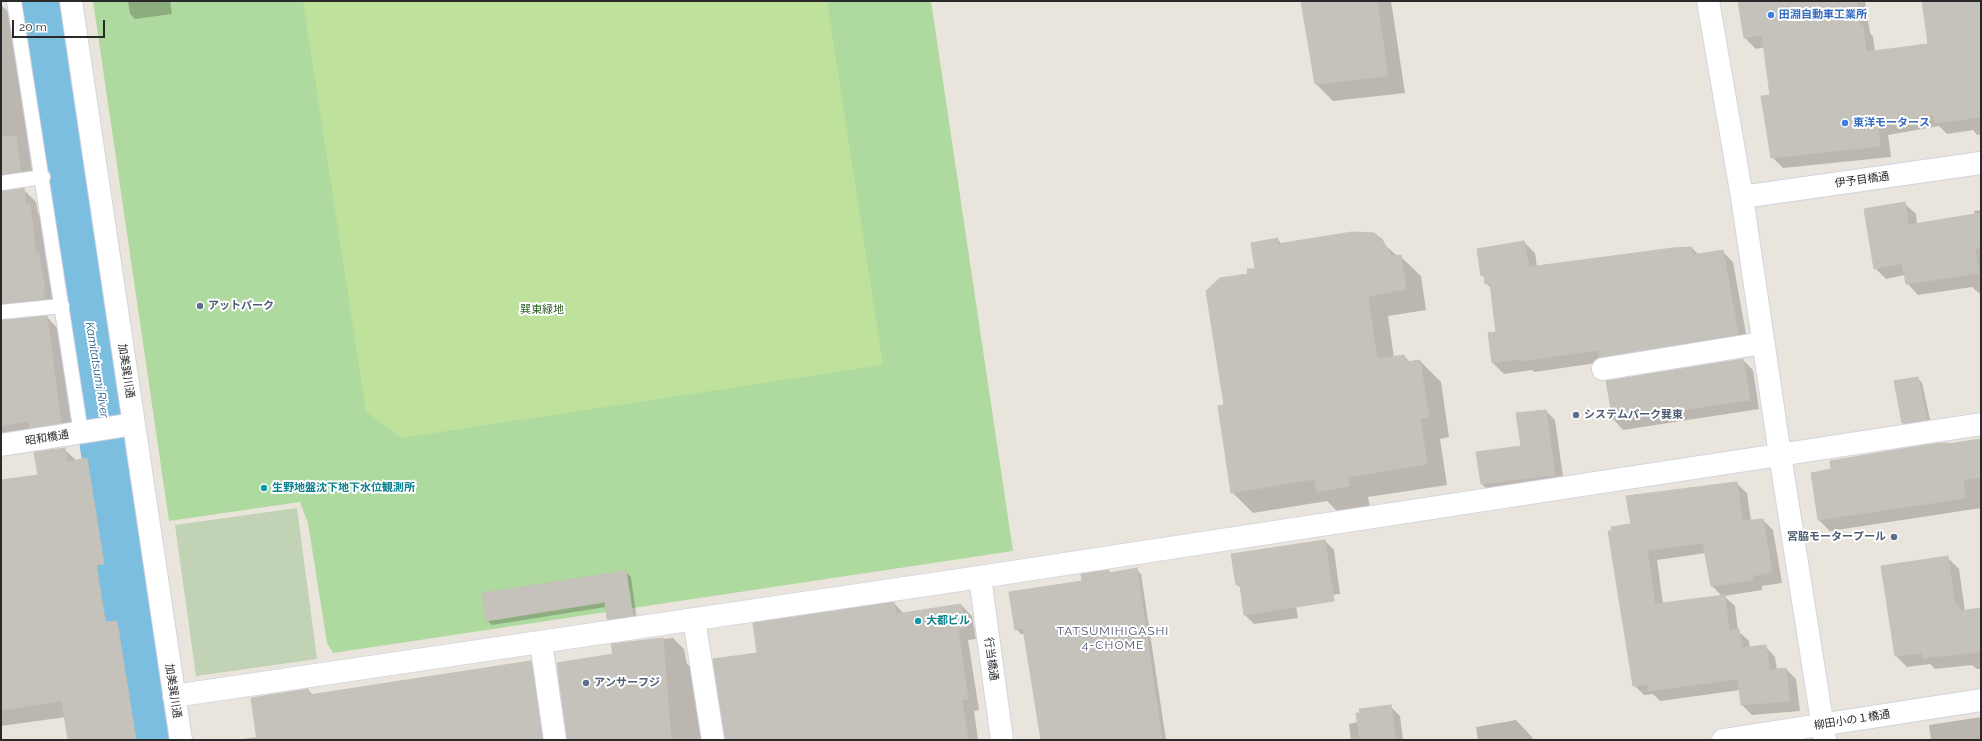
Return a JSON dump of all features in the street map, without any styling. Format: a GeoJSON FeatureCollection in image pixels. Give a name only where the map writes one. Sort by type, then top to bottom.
{"type":"FeatureCollection","features":[{"type":"Feature","properties":{"kind":"street","name":"加美巽川通"},"geometry":{"type":"LineString","coordinates":[[71,1],[181,740]]}},
{"type":"Feature","properties":{"kind":"street"},"geometry":{"type":"LineString","coordinates":[[1708,1],[1742,197],[1780,455],[1824,733]]}},
{"type":"Feature","properties":{"kind":"street","name":"伊予目橋通"},"geometry":{"type":"LineString","coordinates":[[1742,197],[1981,164]]}},
{"type":"Feature","properties":{"kind":"street"},"geometry":{"type":"LineString","coordinates":[[1603,369],[1763,343]]}},
{"type":"Feature","properties":{"kind":"street","name":"昭和橋通"},"geometry":{"type":"LineString","coordinates":[[1,445],[134,424]]}},
{"type":"Feature","properties":{"kind":"street"},"geometry":{"type":"LineString","coordinates":[[174,696],[980,577],[1981,424]]}},
{"type":"Feature","properties":{"kind":"street","name":"行当橋通"},"geometry":{"type":"LineString","coordinates":[[980,577],[1002,740]]}},
{"type":"Feature","properties":{"kind":"street"},"geometry":{"type":"LineString","coordinates":[[694,619],[712,740]]}},
{"type":"Feature","properties":{"kind":"street"},"geometry":{"type":"LineString","coordinates":[[541,642],[556,740]]}},
{"type":"Feature","properties":{"kind":"street","name":"柳田小の１橋通"},"geometry":{"type":"LineString","coordinates":[[1723,740],[1824,733],[1981,700]]}},
{"type":"Feature","properties":{"kind":"lane"},"geometry":{"type":"LineString","coordinates":[[14,1],[62,306],[86,432]]}},
{"type":"Feature","properties":{"kind":"lane"},"geometry":{"type":"LineString","coordinates":[[1,183],[42,177]]}},
{"type":"Feature","properties":{"kind":"lane"},"geometry":{"type":"LineString","coordinates":[[1,312],[62,306]]}},
{"type":"Feature","properties":{"kind":"green space","name":"巽東緑地"},"geometry":{"type":"Polygon","coordinates":[[[93,1],[931,1],[1013,551],[333,653],[327,643],[308,523],[300,502],[169,521],[93,1]]]}},
{"type":"Feature","properties":{"kind":"green space"},"geometry":{"type":"Polygon","coordinates":[[[303,1],[827,1],[883,365],[401,438],[366,412],[303,1]]]}},
{"type":"Feature","properties":{"kind":"green space"},"geometry":{"type":"Polygon","coordinates":[[[297,508],[317,659],[196,676],[175,525],[297,508]]]}},
{"type":"Feature","properties":{"kind":"building"},"geometry":{"type":"Polygon","coordinates":[[[1301,1],[1377,1],[1388,76],[1315,84],[1301,1]]]}},
{"type":"Feature","properties":{"kind":"building"},"geometry":{"type":"Polygon","coordinates":[[[1738,1],[1856,1],[1860,26],[1863,25],[1866,52],[1928,44],[1922,1],[1981,1],[1981,117],[1935,123],[1933,115],[1878,124],[1880,146],[1771,158],[1761,96],[1770,95],[1762,35],[1744,38],[1738,1]]]}},
{"type":"Feature","properties":{"kind":"building"},"geometry":{"type":"Polygon","coordinates":[[[16,136],[21,172],[1,174],[1,137],[16,136]]]}},
{"type":"Feature","properties":{"kind":"building"},"geometry":{"type":"Polygon","coordinates":[[[24,188],[26,204],[30,204],[36,254],[39,254],[45,290],[43,291],[44,299],[1,303],[1,191],[24,188]]]}},
{"type":"Feature","properties":{"kind":"building"},"geometry":{"type":"Polygon","coordinates":[[[1905,202],[1908,225],[1981,213],[1981,248],[1975,249],[1979,273],[1906,284],[1902,263],[1874,269],[1864,209],[1905,202]]]}},
{"type":"Feature","properties":{"kind":"building"},"geometry":{"type":"Polygon","coordinates":[[[1352,232],[1374,233],[1382,239],[1391,256],[1401,255],[1406,289],[1368,296],[1377,359],[1404,355],[1406,362],[1420,360],[1429,417],[1420,418],[1427,464],[1348,477],[1349,486],[1317,492],[1314,479],[1231,493],[1218,406],[1224,405],[1206,291],[1220,278],[1248,274],[1247,269],[1255,269],[1251,243],[1278,238],[1278,244],[1352,232]]]}},
{"type":"Feature","properties":{"kind":"building"},"geometry":{"type":"Polygon","coordinates":[[[1524,241],[1529,267],[1673,248],[1692,247],[1693,255],[1723,250],[1738,334],[1599,358],[1598,350],[1522,361],[1522,359],[1492,363],[1488,333],[1496,332],[1490,283],[1485,284],[1484,275],[1481,276],[1477,249],[1524,241]]]}},
{"type":"Feature","properties":{"kind":"building"},"geometry":{"type":"Polygon","coordinates":[[[47,316],[61,423],[30,428],[29,421],[1,426],[1,320],[47,316]]]}},
{"type":"Feature","properties":{"kind":"building"},"geometry":{"type":"Polygon","coordinates":[[[1743,359],[1750,400],[1613,420],[1606,381],[1743,359]]]}},
{"type":"Feature","properties":{"kind":"building"},"geometry":{"type":"Polygon","coordinates":[[[1918,377],[1927,420],[1902,423],[1894,381],[1918,377]]]}},
{"type":"Feature","properties":{"kind":"building"},"geometry":{"type":"Polygon","coordinates":[[[1546,410],[1555,475],[1481,484],[1476,452],[1521,446],[1516,413],[1546,410]]]}},
{"type":"Feature","properties":{"kind":"building"},"geometry":{"type":"Polygon","coordinates":[[[1981,439],[1981,477],[1963,480],[1966,498],[1818,520],[1811,473],[1831,469],[1830,461],[1932,444],[1948,444],[1981,439]]]}},
{"type":"Feature","properties":{"kind":"building"},"geometry":{"type":"Polygon","coordinates":[[[65,448],[67,462],[87,458],[104,564],[96,565],[105,622],[117,621],[136,740],[68,740],[62,701],[1,710],[1,480],[38,475],[34,452],[65,448]]]}},
{"type":"Feature","properties":{"kind":"building"},"geometry":{"type":"Polygon","coordinates":[[[1737,482],[1742,521],[1763,519],[1772,572],[1752,576],[1753,580],[1711,586],[1703,543],[1647,550],[1655,604],[1725,595],[1729,631],[1739,629],[1742,648],[1766,645],[1769,670],[1786,668],[1790,701],[1741,705],[1738,679],[1648,691],[1648,684],[1633,686],[1608,531],[1612,531],[1611,527],[1631,524],[1626,496],[1737,482]]]}},
{"type":"Feature","properties":{"kind":"building"},"geometry":{"type":"Polygon","coordinates":[[[1325,540],[1334,601],[1244,615],[1240,584],[1236,585],[1231,554],[1325,540]]]}},
{"type":"Feature","properties":{"kind":"building"},"geometry":{"type":"Polygon","coordinates":[[[1948,556],[1955,605],[1958,605],[1959,611],[1981,608],[1981,651],[1923,658],[1922,653],[1895,656],[1881,566],[1948,556]]]}},
{"type":"Feature","properties":{"kind":"building"},"geometry":{"type":"Polygon","coordinates":[[[1137,568],[1162,740],[1041,740],[1023,628],[1015,630],[1009,592],[1082,581],[1081,574],[1109,570],[1109,573],[1137,568]]]}},
{"type":"Feature","properties":{"kind":"building"},"geometry":{"type":"Polygon","coordinates":[[[626,571],[633,616],[607,619],[605,602],[486,621],[482,593],[626,571]]]}},
{"type":"Feature","properties":{"kind":"building"},"geometry":{"type":"Polygon","coordinates":[[[894,602],[896,614],[961,604],[965,628],[958,629],[968,699],[962,700],[968,740],[725,740],[713,659],[757,653],[753,623],[894,602]]]}},
{"type":"Feature","properties":{"kind":"building"},"geometry":{"type":"Polygon","coordinates":[[[663,638],[671,740],[567,740],[557,663],[613,654],[611,644],[663,638]]]}},
{"type":"Feature","properties":{"kind":"building"},"geometry":{"type":"Polygon","coordinates":[[[531,661],[542,740],[257,740],[251,698],[308,689],[309,695],[531,661]]]}},
{"type":"Feature","properties":{"kind":"building"},"geometry":{"type":"Polygon","coordinates":[[[1391,705],[1396,740],[1360,740],[1356,713],[1360,713],[1359,709],[1391,705]]]}},
{"type":"Feature","properties":{"kind":"waterway","name":"Kamitatsumi River"},"geometry":{"type":"LineString","coordinates":[[41,1],[96,361],[122,545],[153,740]]}},
{"type":"Feature","properties":{"kind":"place","name":"田淵自動車工業所"},"geometry":{"type":"Point","coordinates":[1771,15]}},
{"type":"Feature","properties":{"kind":"place","name":"東洋モータース"},"geometry":{"type":"Point","coordinates":[1845,123]}},
{"type":"Feature","properties":{"kind":"place","name":"アットパーク"},"geometry":{"type":"Point","coordinates":[200,306]}},
{"type":"Feature","properties":{"kind":"place","name":"システムパーク巽東"},"geometry":{"type":"Point","coordinates":[1576,415]}},
{"type":"Feature","properties":{"kind":"place","name":"生野地盤沈下地下水位観測所"},"geometry":{"type":"Point","coordinates":[264,488]}},
{"type":"Feature","properties":{"kind":"place","name":"宮脇モータープール"},"geometry":{"type":"Point","coordinates":[1894,537]}},
{"type":"Feature","properties":{"kind":"place","name":"大都ビル"},"geometry":{"type":"Point","coordinates":[918,621]}},
{"type":"Feature","properties":{"kind":"place","name":"アンサーフジ"},"geometry":{"type":"Point","coordinates":[586,683]}},
{"type":"Feature","properties":{"kind":"district","name":"TATSUMIHIGASHI 4-CHOME"},"geometry":{"type":"Point","coordinates":[1113,638]}}]}
